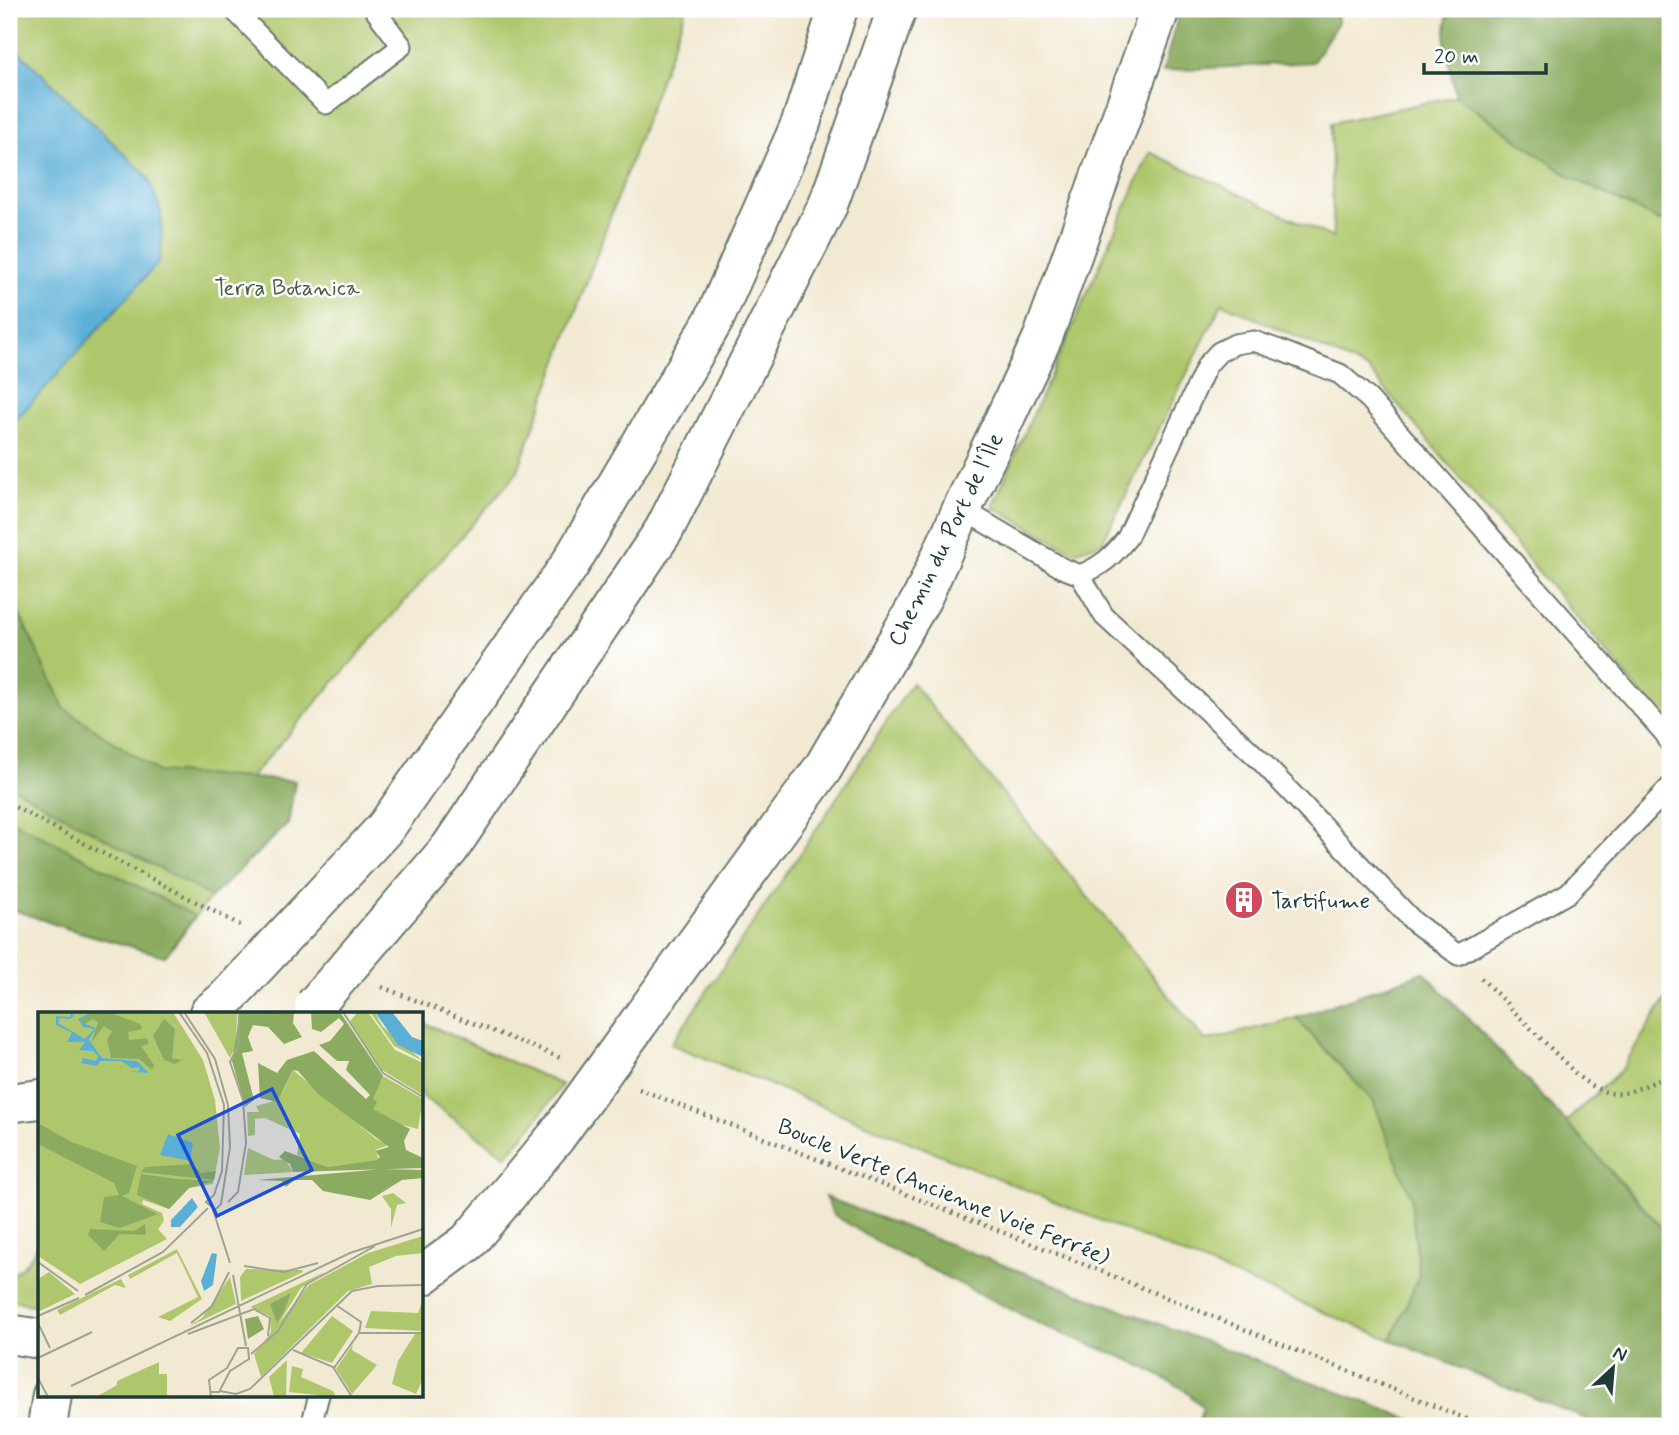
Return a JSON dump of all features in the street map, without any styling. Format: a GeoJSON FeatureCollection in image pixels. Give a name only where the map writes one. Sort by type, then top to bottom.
{"type":"FeatureCollection","features":[{"type":"Feature","properties":{"kind":"main road"},"geometry":{"type":"LineString","coordinates":[[210,1012],[225,1000],[386,827],[569,566],[714,320],[802,123],[838,9]]}},
{"type":"Feature","properties":{"kind":"main road"},"geometry":{"type":"LineString","coordinates":[[312,1010],[450,848],[664,530],[828,205],[897,9]]}},
{"type":"Feature","properties":{"kind":"main road","name":"Chemin du Port de l'Île"},"geometry":{"type":"LineString","coordinates":[[424,1275],[468,1242],[556,1137],[823,768],[922,596],[1043,337],[1160,9]]}},
{"type":"Feature","properties":{"kind":"main road"},"geometry":{"type":"LineString","coordinates":[[9,1103],[38,1099]]}},
{"type":"Feature","properties":{"kind":"main road"},"geometry":{"type":"LineString","coordinates":[[9,1334],[38,1339]]}},
{"type":"Feature","properties":{"kind":"main road"},"geometry":{"type":"LineString","coordinates":[[47,1426],[52,1396]]}},
{"type":"Feature","properties":{"kind":"lane"},"geometry":{"type":"LineString","coordinates":[[233,9],[326,104],[402,46],[374,9]]}},
{"type":"Feature","properties":{"kind":"lane"},"geometry":{"type":"LineString","coordinates":[[1080,575],[1095,569],[1113,556],[1127,538],[1208,365],[1219,352],[1235,344],[1254,341],[1340,374],[1369,399],[1665,734],[1670,743]]}},
{"type":"Feature","properties":{"kind":"lane"},"geometry":{"type":"LineString","coordinates":[[962,509],[1062,568],[1080,575],[1104,616],[1261,761],[1414,922],[1458,955],[1568,893],[1670,787]]}},
{"type":"Feature","properties":{"kind":"lane"},"geometry":{"type":"LineString","coordinates":[[311,1426],[319,1396]]}},
{"type":"Feature","properties":{"kind":"path"},"geometry":{"type":"LineString","coordinates":[[9,804],[234,922]]}},
{"type":"Feature","properties":{"kind":"path"},"geometry":{"type":"LineString","coordinates":[[1458,955],[1578,1077],[1593,1088],[1610,1093],[1628,1093],[1670,1077]]}},
{"type":"Feature","properties":{"kind":"path"},"geometry":{"type":"LineString","coordinates":[[390,991],[570,1062]]}},
{"type":"Feature","properties":{"kind":"path","name":"Boucle Verte (Ancienne Voie Ferrée)"},"geometry":{"type":"LineString","coordinates":[[634,1087],[1484,1426]]}},
{"type":"Feature","properties":{"kind":"green space","name":"Terra Botanica"},"geometry":{"type":"Polygon","coordinates":[[[9,9],[686,9],[517,473],[230,801],[211,897],[165,956],[66,928],[9,908],[9,9]]]}},
{"type":"Feature","properties":{"kind":"green space"},"geometry":{"type":"Polygon","coordinates":[[[1180,9],[1337,9],[1338,22],[1313,62],[1163,71],[1180,9]]]}},
{"type":"Feature","properties":{"kind":"green space"},"geometry":{"type":"Polygon","coordinates":[[[1448,9],[1670,9],[1670,214],[1660,221],[1569,176],[1456,96],[1445,44],[1448,9]]]}},
{"type":"Feature","properties":{"kind":"green space"},"geometry":{"type":"Polygon","coordinates":[[[1456,96],[1569,176],[1660,221],[1670,214],[1670,728],[1369,370],[1222,303],[1102,543],[1074,552],[992,507],[1150,152],[1333,238],[1331,123],[1456,96]]]}},
{"type":"Feature","properties":{"kind":"green space"},"geometry":{"type":"Polygon","coordinates":[[[9,574],[16,607],[64,708],[158,772],[295,781],[288,824],[211,897],[9,785],[9,574]]]}},
{"type":"Feature","properties":{"kind":"green space"},"geometry":{"type":"Polygon","coordinates":[[[912,683],[1206,1041],[1296,1018],[1373,1101],[1411,1197],[1419,1276],[1391,1340],[671,1044],[912,683]]]}},
{"type":"Feature","properties":{"kind":"green space"},"geometry":{"type":"Polygon","coordinates":[[[9,819],[195,916],[165,956],[66,928],[9,908],[9,819]]]}},
{"type":"Feature","properties":{"kind":"green space"},"geometry":{"type":"Polygon","coordinates":[[[1424,972],[1670,1237],[1670,1426],[1603,1426],[1391,1340],[1419,1276],[1411,1197],[1373,1101],[1296,1018],[1424,972]]]}},
{"type":"Feature","properties":{"kind":"green space"},"geometry":{"type":"Polygon","coordinates":[[[1670,992],[1670,1237],[1566,1122],[1621,1070],[1670,992]]]}},
{"type":"Feature","properties":{"kind":"green space"},"geometry":{"type":"Polygon","coordinates":[[[424,1023],[562,1085],[506,1156],[424,1097],[424,1023]]]}},
{"type":"Feature","properties":{"kind":"green space"},"geometry":{"type":"Polygon","coordinates":[[[825,1197],[1428,1426],[1197,1426],[1203,1407],[1182,1388],[1132,1361],[1048,1328],[880,1244],[833,1214],[825,1197]]]}},
{"type":"Feature","properties":{"kind":"green space"},"geometry":{"type":"Polygon","coordinates":[[[38,1244],[38,1306],[9,1298],[9,1277],[28,1261],[38,1244]]]}},
{"type":"Feature","properties":{"kind":"water"},"geometry":{"type":"Polygon","coordinates":[[[9,42],[148,177],[161,212],[162,238],[159,262],[9,428],[9,42]]]}},
{"type":"Feature","properties":{"kind":"place","name":"Tartifume"},"geometry":{"type":"Point","coordinates":[1244,900]}}]}
